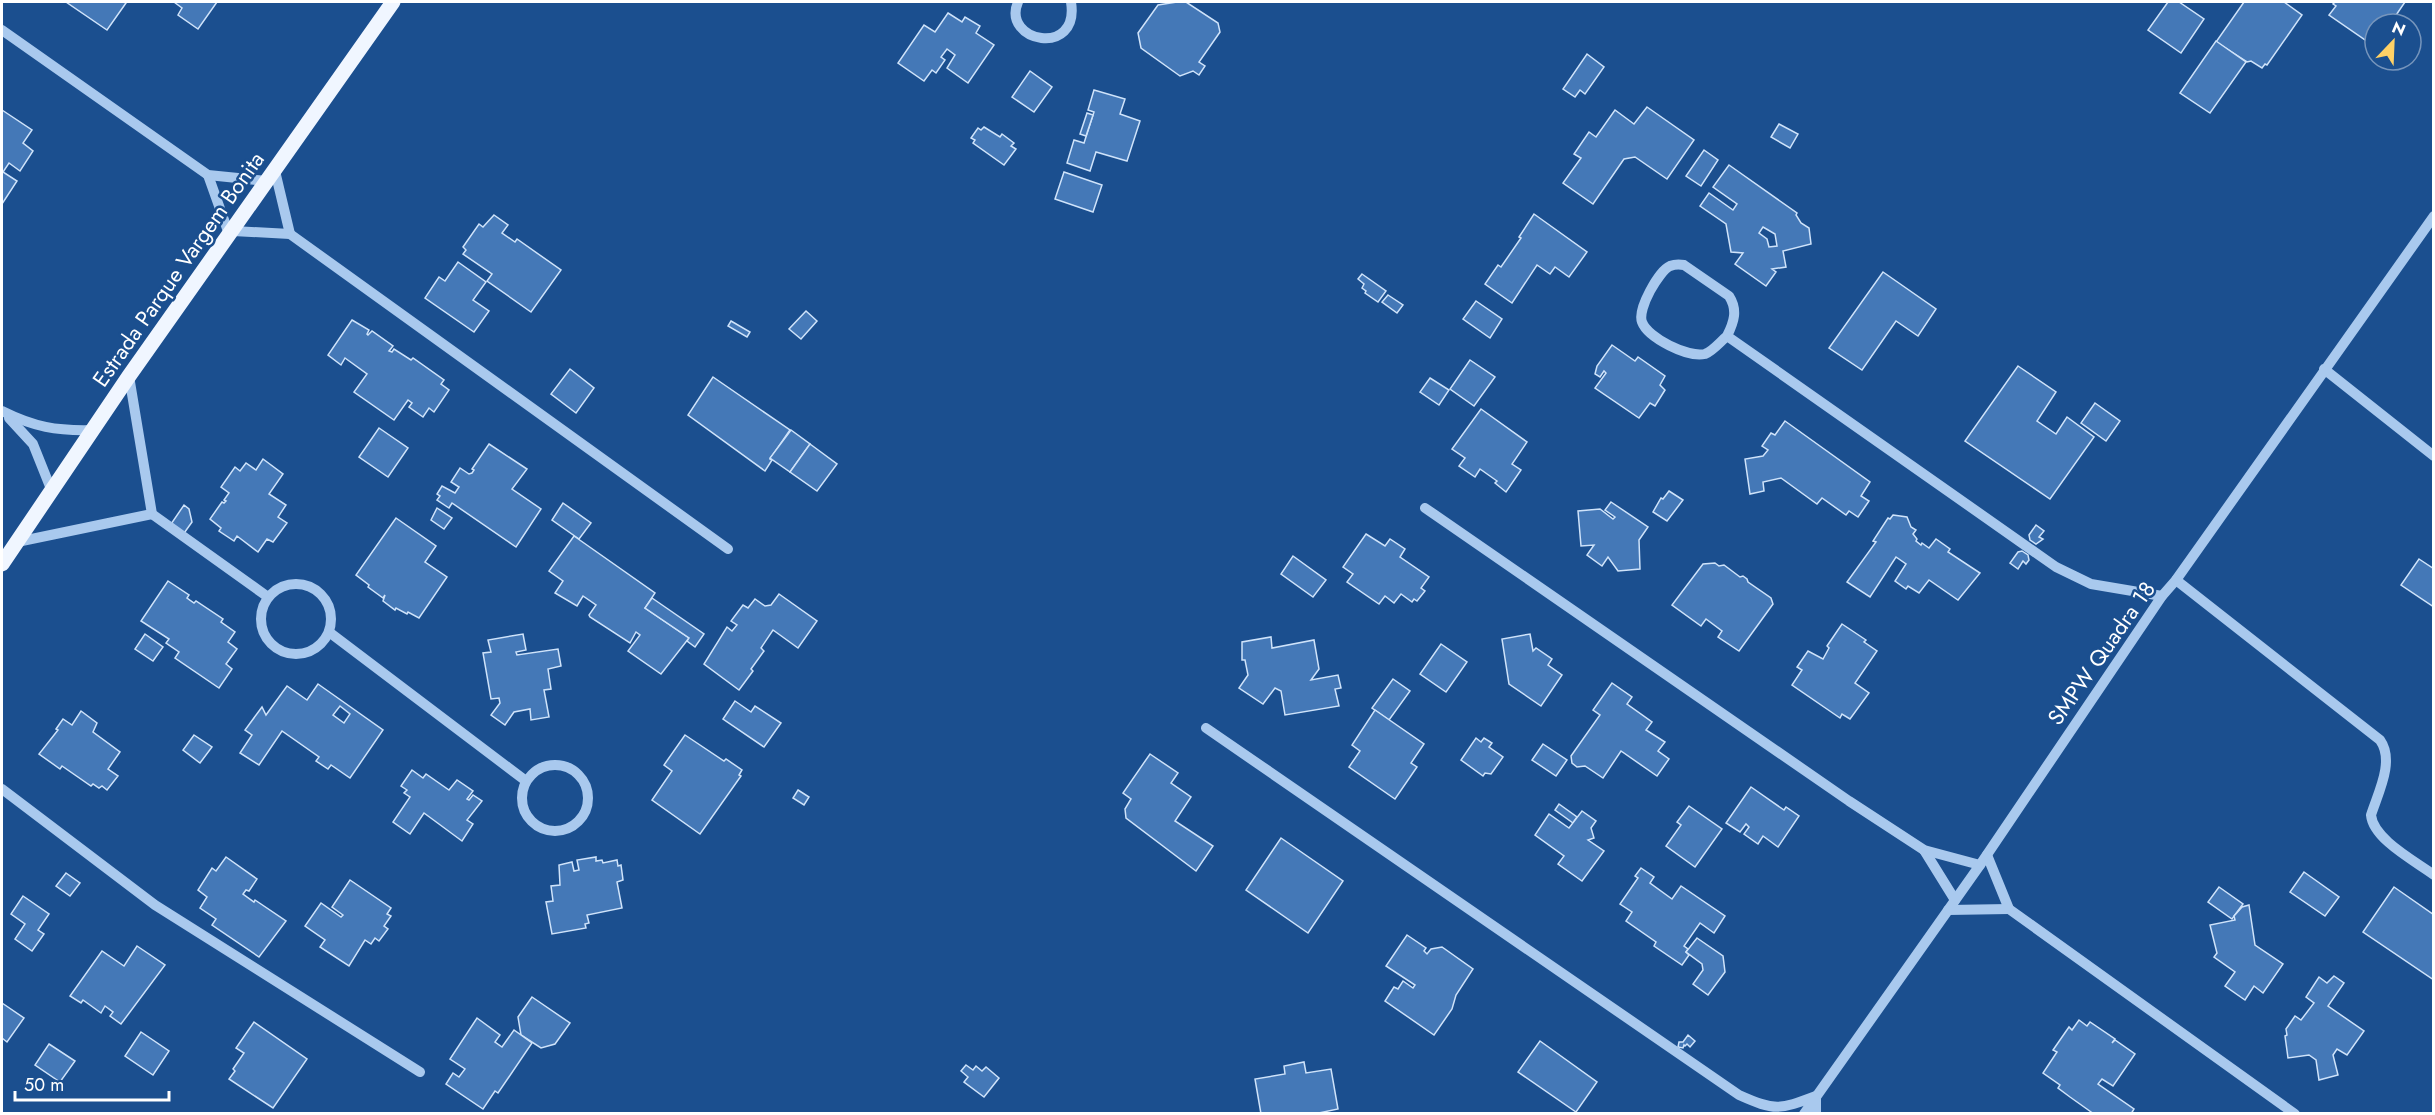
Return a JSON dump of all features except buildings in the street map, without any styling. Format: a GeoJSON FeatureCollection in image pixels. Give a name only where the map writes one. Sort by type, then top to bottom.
{"type":"FeatureCollection","features":[{"type":"Feature","properties":{"kind":"main road","name":"Estrada Parque Vargem Bonita"},"geometry":{"type":"LineString","coordinates":[[2,564],[129,376],[393,2]]}},
{"type":"Feature","properties":{"kind":"street"},"geometry":{"type":"LineString","coordinates":[[1018,2],[1015,8],[1018,22],[1027,34],[1041,39],[1056,37],[1068,28],[1073,14],[1071,2]]}},
{"type":"Feature","properties":{"kind":"street"},"geometry":{"type":"LineString","coordinates":[[2,30],[208,175],[231,232],[290,234],[728,549]]}},
{"type":"Feature","properties":{"kind":"street"},"geometry":{"type":"LineString","coordinates":[[208,175],[271,176],[290,234]]}},
{"type":"Feature","properties":{"kind":"street","name":"SMPW Quadra 18"},"geometry":{"type":"LineString","coordinates":[[1804,1113],[1987,855],[2162,596],[2176,580],[2433,216]]}},
{"type":"Feature","properties":{"kind":"street"},"geometry":{"type":"LineString","coordinates":[[1677,264],[1692,268],[1730,296],[1735,311],[1732,327],[1727,336],[1709,352],[1693,354],[1677,350],[1646,328],[1641,318],[1641,306],[1664,270],[1677,264]]}},
{"type":"Feature","properties":{"kind":"street"},"geometry":{"type":"LineString","coordinates":[[1727,336],[2056,567],[2091,584],[2162,596]]}},
{"type":"Feature","properties":{"kind":"street"},"geometry":{"type":"LineString","coordinates":[[2324,369],[2433,456]]}},
{"type":"Feature","properties":{"kind":"street"},"geometry":{"type":"LineString","coordinates":[[129,376],[152,514],[268,597]]}},
{"type":"Feature","properties":{"kind":"street"},"geometry":{"type":"LineString","coordinates":[[2,411],[44,428],[63,431],[93,430]]}},
{"type":"Feature","properties":{"kind":"street"},"geometry":{"type":"LineString","coordinates":[[2,411],[33,444],[51,489]]}},
{"type":"Feature","properties":{"kind":"street"},"geometry":{"type":"LineString","coordinates":[[1425,508],[1840,794],[1924,849],[1980,865]]}},
{"type":"Feature","properties":{"kind":"street"},"geometry":{"type":"LineString","coordinates":[[17,542],[152,514]]}},
{"type":"Feature","properties":{"kind":"street"},"geometry":{"type":"LineString","coordinates":[[2176,580],[2380,740],[2385,747],[2387,758],[2371,815],[2372,823],[2384,838],[2433,875]]}},
{"type":"Feature","properties":{"kind":"street"},"geometry":{"type":"LineString","coordinates":[[304,584],[321,594],[331,612],[329,632],[316,648],[297,654],[278,650],[264,635],[260,615],[268,597],[284,585],[304,584]]}},
{"type":"Feature","properties":{"kind":"street"},"geometry":{"type":"LineString","coordinates":[[329,632],[526,780]]}},
{"type":"Feature","properties":{"kind":"street"},"geometry":{"type":"LineString","coordinates":[[1206,728],[1739,1095],[1767,1107],[1786,1108],[1816,1096],[1816,1113]]}},
{"type":"Feature","properties":{"kind":"street"},"geometry":{"type":"LineString","coordinates":[[559,765],[576,772],[587,788],[587,807],[578,823],[560,831],[542,829],[527,817],[521,798],[526,780],[540,768],[559,765]]}},
{"type":"Feature","properties":{"kind":"street"},"geometry":{"type":"LineString","coordinates":[[2,789],[155,905],[420,1072]]}},
{"type":"Feature","properties":{"kind":"street"},"geometry":{"type":"LineString","coordinates":[[1924,849],[1955,900]]}},
{"type":"Feature","properties":{"kind":"street"},"geometry":{"type":"LineString","coordinates":[[1987,855],[2009,909],[2295,1113]]}},
{"type":"Feature","properties":{"kind":"street"},"geometry":{"type":"LineString","coordinates":[[1948,910],[2009,909]]}}]}
